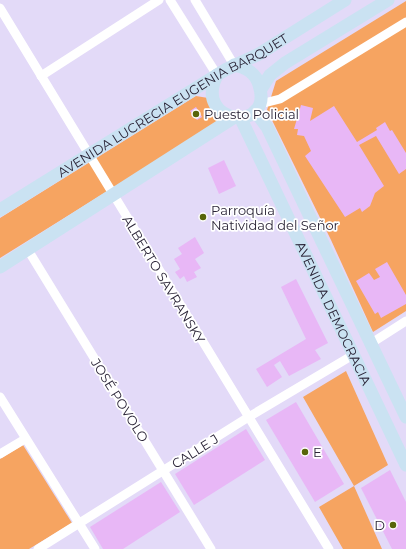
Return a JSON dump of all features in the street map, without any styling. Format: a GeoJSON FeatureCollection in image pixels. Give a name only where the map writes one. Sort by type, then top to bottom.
{"type":"FeatureCollection","features":[{"type":"Feature","properties":{"kind":"main road","name":"AVENIDA LUCRECIA EUGENIA BARQUET"},"geometry":{"type":"LineString","coordinates":[[2,205],[89,154],[234,65],[259,54],[345,0]]}},
{"type":"Feature","properties":{"kind":"main road","name":"AVENIDA LUCRECIA EUGENIA BARQUET"},"geometry":{"type":"LineString","coordinates":[[261,89],[270,75],[285,63],[388,0]]}},
{"type":"Feature","properties":{"kind":"main road"},"geometry":{"type":"LineString","coordinates":[[217,75],[213,83],[212,92],[218,109],[225,115],[237,118],[246,117],[257,108],[261,89],[254,75],[241,67],[234,65]]}},
{"type":"Feature","properties":{"kind":"main road","name":"AVENIDA DEMOCRACIA"},"geometry":{"type":"LineString","coordinates":[[257,108],[406,418]]}},
{"type":"Feature","properties":{"kind":"main road"},"geometry":{"type":"LineString","coordinates":[[0,267],[237,118]]}},
{"type":"Feature","properties":{"kind":"main road","name":"AVENIDA DEMOCRACIA"},"geometry":{"type":"LineString","coordinates":[[237,118],[406,465]]}},
{"type":"Feature","properties":{"kind":"street"},"geometry":{"type":"LineString","coordinates":[[41,76],[158,0]]}},
{"type":"Feature","properties":{"kind":"street"},"geometry":{"type":"LineString","coordinates":[[170,0],[217,75]]}},
{"type":"Feature","properties":{"kind":"street"},"geometry":{"type":"LineString","coordinates":[[195,0],[234,65]]}},
{"type":"Feature","properties":{"kind":"street","name":"ALBERTO SAVRANSKY"},"geometry":{"type":"LineString","coordinates":[[0,8],[247,418],[329,549]]}},
{"type":"Feature","properties":{"kind":"street"},"geometry":{"type":"LineString","coordinates":[[257,108],[280,99],[406,22]]}},
{"type":"Feature","properties":{"kind":"street","name":"JOSÉ POVOLO"},"geometry":{"type":"LineString","coordinates":[[28,250],[211,549]]}},
{"type":"Feature","properties":{"kind":"street"},"geometry":{"type":"LineString","coordinates":[[370,344],[406,321]]}},
{"type":"Feature","properties":{"kind":"street","name":"CALLE J"},"geometry":{"type":"LineString","coordinates":[[38,549],[247,418],[353,354]]}},
{"type":"Feature","properties":{"kind":"street"},"geometry":{"type":"LineString","coordinates":[[0,397],[95,549]]}},
{"type":"Feature","properties":{"kind":"street"},"geometry":{"type":"LineString","coordinates":[[0,454],[25,439]]}},
{"type":"Feature","properties":{"kind":"shaded area"},"geometry":{"type":"Polygon","coordinates":[[[406,1],[406,311],[373,332],[331,240],[267,110],[276,81],[406,1]]]}},
{"type":"Feature","properties":{"kind":"shaded area"},"geometry":{"type":"Polygon","coordinates":[[[196,96],[208,98],[211,111],[220,121],[0,258],[0,218],[196,96]]]}},
{"type":"Feature","properties":{"kind":"shaded area"},"geometry":{"type":"Polygon","coordinates":[[[346,371],[388,465],[354,486],[303,397],[346,371]]]}},
{"type":"Feature","properties":{"kind":"shaded area"},"geometry":{"type":"Polygon","coordinates":[[[23,445],[72,523],[29,549],[0,549],[0,459],[23,445]]]}},
{"type":"Feature","properties":{"kind":"shaded area"},"geometry":{"type":"Polygon","coordinates":[[[354,486],[382,549],[343,549],[319,507],[354,486]]]}},
{"type":"Feature","properties":{"kind":"building"},"geometry":{"type":"Polygon","coordinates":[[[301,105],[313,108],[310,121],[334,106],[357,142],[377,130],[376,128],[385,122],[390,131],[392,130],[406,153],[406,169],[399,174],[376,136],[359,145],[384,186],[375,193],[370,206],[362,212],[360,208],[345,217],[305,156],[311,151],[304,136],[297,135],[298,129],[294,129],[301,105]]]}},
{"type":"Feature","properties":{"kind":"building","name":"Puesto Policial"},"geometry":{"type":"Polygon","coordinates":[[[196,107],[202,117],[197,120],[190,111],[196,107]]]}},
{"type":"Feature","properties":{"kind":"building"},"geometry":{"type":"Polygon","coordinates":[[[224,160],[236,186],[219,194],[208,168],[224,160]]]}},
{"type":"Feature","properties":{"kind":"building"},"geometry":{"type":"Polygon","coordinates":[[[195,237],[204,253],[195,259],[201,268],[194,272],[197,277],[187,282],[184,276],[180,279],[175,272],[180,269],[174,259],[182,254],[178,248],[195,237]]]}},
{"type":"Feature","properties":{"kind":"building"},"geometry":{"type":"Polygon","coordinates":[[[387,262],[406,295],[406,304],[381,318],[378,312],[375,314],[356,281],[369,273],[374,280],[380,277],[375,269],[387,262]]]}},
{"type":"Feature","properties":{"kind":"building"},"geometry":{"type":"Polygon","coordinates":[[[296,279],[328,343],[315,350],[321,359],[289,376],[280,361],[274,365],[282,377],[267,387],[256,369],[306,339],[281,287],[296,279]]]}},
{"type":"Feature","properties":{"kind":"building","name":"E"},"geometry":{"type":"Polygon","coordinates":[[[296,402],[344,484],[315,502],[266,420],[296,402]]]}},
{"type":"Feature","properties":{"kind":"building"},"geometry":{"type":"Polygon","coordinates":[[[246,429],[265,460],[194,505],[175,474],[246,429]]]}},
{"type":"Feature","properties":{"kind":"building","name":"D"},"geometry":{"type":"Polygon","coordinates":[[[390,470],[406,502],[406,549],[392,549],[361,488],[390,470]]]}},
{"type":"Feature","properties":{"kind":"building"},"geometry":{"type":"Polygon","coordinates":[[[161,482],[180,512],[123,549],[103,549],[90,527],[161,482]]]}},
{"type":"Feature","properties":{"kind":"place","name":"Puesto Policial"},"geometry":{"type":"Point","coordinates":[196,114]}},
{"type":"Feature","properties":{"kind":"place","name":"Parroquía Natividad del Señor"},"geometry":{"type":"Point","coordinates":[203,217]}},
{"type":"Feature","properties":{"kind":"place","name":"E"},"geometry":{"type":"Point","coordinates":[305,452]}},
{"type":"Feature","properties":{"kind":"place","name":"D"},"geometry":{"type":"Point","coordinates":[393,525]}}]}
